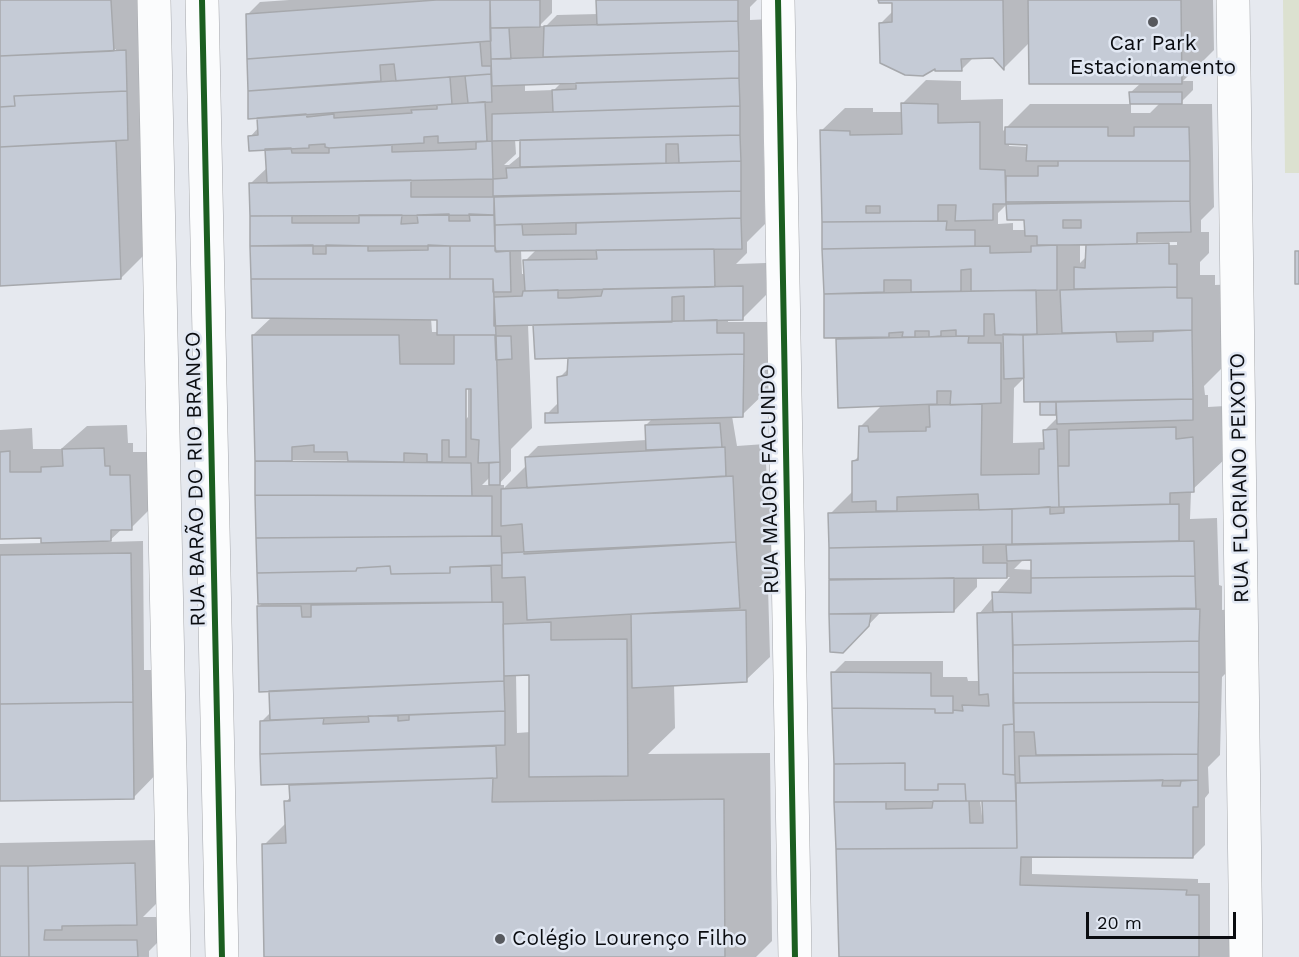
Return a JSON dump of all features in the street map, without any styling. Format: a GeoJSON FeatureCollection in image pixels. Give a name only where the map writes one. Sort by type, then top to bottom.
{"type":"FeatureCollection","features":[{"type":"Feature","properties":{"kind":"street","name":"RUA BARÃO DO RIO BRANCO"},"geometry":{"type":"LineString","coordinates":[[154,0],[174,957]]}},
{"type":"Feature","properties":{"kind":"street","name":"RUA BARÃO DO RIO BRANCO"},"geometry":{"type":"LineString","coordinates":[[202,0],[222,957]]}},
{"type":"Feature","properties":{"kind":"street","name":"RUA MAJOR FACUNDO"},"geometry":{"type":"LineString","coordinates":[[778,0],[795,957]]}},
{"type":"Feature","properties":{"kind":"street","name":"RUA FLORIANO PEIXOTO"},"geometry":{"type":"LineString","coordinates":[[1233,0],[1246,957]]}},
{"type":"Feature","properties":{"kind":"green space"},"geometry":{"type":"Polygon","coordinates":[[[1283,0],[1299,0],[1299,173],[1285,173],[1283,0]]]}},
{"type":"Feature","properties":{"kind":"building"},"geometry":{"type":"Polygon","coordinates":[[[0,0],[111,0],[114,51],[0,56],[0,0]]]}},
{"type":"Feature","properties":{"kind":"building"},"geometry":{"type":"Polygon","coordinates":[[[436,0],[490,0],[491,41],[247,59],[246,14],[436,0]]]}},
{"type":"Feature","properties":{"kind":"building"},"geometry":{"type":"Polygon","coordinates":[[[490,0],[540,0],[540,27],[490,28],[490,0]]]}},
{"type":"Feature","properties":{"kind":"building"},"geometry":{"type":"Polygon","coordinates":[[[596,0],[738,0],[738,21],[597,25],[596,0]]]}},
{"type":"Feature","properties":{"kind":"building"},"geometry":{"type":"Polygon","coordinates":[[[878,0],[1003,0],[1004,70],[993,58],[961,59],[962,71],[935,71],[935,69],[923,76],[905,75],[880,63],[879,23],[892,22],[892,3],[879,3],[878,0]]]}},
{"type":"Feature","properties":{"kind":"building"},"geometry":{"type":"Polygon","coordinates":[[[1028,0],[1181,0],[1182,84],[1029,84],[1028,0]]]}},
{"type":"Feature","properties":{"kind":"building"},"geometry":{"type":"Polygon","coordinates":[[[738,21],[739,51],[543,57],[544,26],[738,21]]]}},
{"type":"Feature","properties":{"kind":"building"},"geometry":{"type":"Polygon","coordinates":[[[490,28],[509,28],[511,59],[491,59],[490,28]]]}},
{"type":"Feature","properties":{"kind":"building"},"geometry":{"type":"Polygon","coordinates":[[[480,42],[482,66],[491,66],[491,74],[396,81],[394,64],[380,65],[381,81],[248,91],[247,59],[480,42]]]}},
{"type":"Feature","properties":{"kind":"building"},"geometry":{"type":"Polygon","coordinates":[[[126,50],[127,91],[14,96],[15,106],[0,107],[0,56],[126,50]]]}},
{"type":"Feature","properties":{"kind":"building"},"geometry":{"type":"Polygon","coordinates":[[[739,51],[739,78],[492,86],[491,59],[739,51]]]}},
{"type":"Feature","properties":{"kind":"building"},"geometry":{"type":"Polygon","coordinates":[[[491,74],[492,102],[468,103],[465,76],[491,74]]]}},
{"type":"Feature","properties":{"kind":"building"},"geometry":{"type":"Polygon","coordinates":[[[450,77],[452,104],[248,119],[248,91],[450,77]]]}},
{"type":"Feature","properties":{"kind":"building"},"geometry":{"type":"Polygon","coordinates":[[[739,78],[740,106],[553,112],[552,90],[576,89],[576,83],[739,78]]]}},
{"type":"Feature","properties":{"kind":"building"},"geometry":{"type":"Polygon","coordinates":[[[127,91],[128,140],[0,147],[0,107],[15,106],[14,96],[127,91]]]}},
{"type":"Feature","properties":{"kind":"building"},"geometry":{"type":"Polygon","coordinates":[[[1129,92],[1182,92],[1182,104],[1130,104],[1129,92]]]}},
{"type":"Feature","properties":{"kind":"building"},"geometry":{"type":"Polygon","coordinates":[[[485,102],[487,141],[438,143],[438,136],[424,137],[424,143],[329,148],[325,147],[325,144],[309,145],[309,148],[249,151],[248,136],[258,135],[257,118],[334,114],[334,118],[412,113],[411,110],[437,109],[437,105],[485,102]]]}},
{"type":"Feature","properties":{"kind":"building"},"geometry":{"type":"Polygon","coordinates":[[[901,103],[938,104],[938,123],[980,122],[980,169],[1005,170],[1006,204],[993,204],[993,220],[955,221],[956,205],[938,205],[938,221],[822,222],[820,130],[850,131],[850,135],[902,134],[901,103]],[[866,206],[866,213],[880,213],[880,206],[866,206]]]}},
{"type":"Feature","properties":{"kind":"building"},"geometry":{"type":"Polygon","coordinates":[[[740,106],[740,135],[492,141],[492,114],[740,106]]]}},
{"type":"Feature","properties":{"kind":"building"},"geometry":{"type":"Polygon","coordinates":[[[1005,127],[1108,127],[1108,136],[1134,136],[1134,127],[1189,127],[1190,161],[1026,161],[1027,145],[1005,144],[1005,127]]]}},
{"type":"Feature","properties":{"kind":"building"},"geometry":{"type":"Polygon","coordinates":[[[740,135],[741,161],[679,163],[678,144],[666,144],[666,163],[520,167],[520,140],[740,135]]]}},
{"type":"Feature","properties":{"kind":"building"},"geometry":{"type":"Polygon","coordinates":[[[116,141],[121,279],[0,286],[0,147],[116,141]]]}},
{"type":"Feature","properties":{"kind":"building"},"geometry":{"type":"Polygon","coordinates":[[[492,141],[493,179],[267,183],[265,149],[291,148],[292,153],[329,153],[329,148],[392,145],[392,152],[455,150],[476,149],[476,142],[492,141]]]}},
{"type":"Feature","properties":{"kind":"building"},"geometry":{"type":"Polygon","coordinates":[[[741,161],[741,191],[493,196],[493,179],[507,178],[506,168],[741,161]]]}},
{"type":"Feature","properties":{"kind":"building"},"geometry":{"type":"Polygon","coordinates":[[[1058,161],[1190,161],[1190,201],[1006,202],[1006,176],[1038,176],[1038,166],[1058,166],[1058,161]]]}},
{"type":"Feature","properties":{"kind":"building"},"geometry":{"type":"Polygon","coordinates":[[[411,180],[411,197],[494,197],[494,215],[250,216],[249,183],[411,180]]]}},
{"type":"Feature","properties":{"kind":"building"},"geometry":{"type":"Polygon","coordinates":[[[741,191],[741,218],[495,225],[494,197],[741,191]]]}},
{"type":"Feature","properties":{"kind":"building"},"geometry":{"type":"Polygon","coordinates":[[[1190,201],[1191,232],[1137,233],[1137,244],[1037,245],[1037,236],[1025,236],[1024,220],[1007,220],[1006,204],[1190,201]],[[1063,220],[1063,228],[1081,228],[1081,220],[1063,220]]]}},
{"type":"Feature","properties":{"kind":"building"},"geometry":{"type":"Polygon","coordinates":[[[449,214],[449,221],[470,221],[469,214],[494,215],[495,246],[250,246],[250,216],[292,216],[292,223],[359,223],[359,215],[402,215],[401,224],[418,223],[417,215],[449,214]]]}},
{"type":"Feature","properties":{"kind":"building"},"geometry":{"type":"Polygon","coordinates":[[[741,218],[742,249],[495,251],[495,225],[522,224],[523,235],[576,234],[576,223],[741,218]]]}},
{"type":"Feature","properties":{"kind":"building"},"geometry":{"type":"Polygon","coordinates":[[[947,221],[946,230],[975,230],[975,246],[822,249],[822,222],[947,221]]]}},
{"type":"Feature","properties":{"kind":"building"},"geometry":{"type":"Polygon","coordinates":[[[1169,243],[1169,264],[1177,264],[1177,287],[1074,289],[1074,267],[1085,268],[1086,245],[1169,243]]]}},
{"type":"Feature","properties":{"kind":"building"},"geometry":{"type":"Polygon","coordinates":[[[313,245],[313,254],[326,254],[326,245],[368,246],[368,251],[428,250],[428,245],[450,246],[450,279],[251,279],[250,246],[313,245]]]}},
{"type":"Feature","properties":{"kind":"building"},"geometry":{"type":"Polygon","coordinates":[[[1057,245],[1057,290],[971,291],[971,269],[961,270],[961,291],[911,292],[911,280],[884,280],[884,292],[824,294],[822,249],[990,246],[990,253],[1031,252],[1031,246],[1057,245]]]}},
{"type":"Feature","properties":{"kind":"building"},"geometry":{"type":"Polygon","coordinates":[[[450,246],[495,246],[496,252],[510,251],[511,292],[493,292],[493,279],[450,279],[450,246]]]}},
{"type":"Feature","properties":{"kind":"building"},"geometry":{"type":"Polygon","coordinates":[[[714,249],[715,287],[525,291],[523,260],[597,259],[596,250],[714,249]]]}},
{"type":"Feature","properties":{"kind":"building"},"geometry":{"type":"Polygon","coordinates":[[[1295,251],[1299,251],[1299,284],[1295,284],[1295,251]]]}},
{"type":"Feature","properties":{"kind":"building"},"geometry":{"type":"Polygon","coordinates":[[[251,279],[493,279],[496,335],[437,335],[437,320],[252,318],[251,279]]]}},
{"type":"Feature","properties":{"kind":"building"},"geometry":{"type":"Polygon","coordinates":[[[743,286],[743,320],[684,321],[684,296],[672,297],[672,322],[494,326],[494,297],[522,296],[523,291],[558,290],[558,298],[568,298],[601,296],[603,289],[743,286]]]}},
{"type":"Feature","properties":{"kind":"building"},"geometry":{"type":"Polygon","coordinates":[[[1177,287],[1177,298],[1192,298],[1192,330],[1062,333],[1060,290],[1177,287]]]}},
{"type":"Feature","properties":{"kind":"building"},"geometry":{"type":"Polygon","coordinates":[[[1036,290],[1037,334],[995,335],[994,314],[984,314],[984,336],[956,336],[956,330],[941,331],[941,336],[929,337],[929,331],[915,331],[915,337],[902,337],[903,332],[889,333],[889,337],[824,338],[824,294],[1036,290]]]}},
{"type":"Feature","properties":{"kind":"building"},"geometry":{"type":"Polygon","coordinates":[[[717,320],[717,333],[744,333],[744,354],[535,359],[533,325],[717,320]]]}},
{"type":"Feature","properties":{"kind":"building"},"geometry":{"type":"Polygon","coordinates":[[[1192,330],[1193,399],[1024,402],[1023,335],[1116,332],[1117,342],[1153,341],[1153,332],[1192,330]]]}},
{"type":"Feature","properties":{"kind":"building"},"geometry":{"type":"Polygon","coordinates":[[[1003,334],[1023,335],[1024,378],[1004,379],[1003,334]]]}},
{"type":"Feature","properties":{"kind":"building"},"geometry":{"type":"Polygon","coordinates":[[[252,335],[399,335],[400,364],[454,364],[454,335],[496,335],[500,462],[478,463],[479,440],[471,439],[471,389],[466,389],[466,457],[449,457],[449,440],[442,440],[442,462],[427,462],[427,454],[404,453],[404,462],[348,461],[347,452],[314,452],[314,445],[292,447],[292,461],[255,461],[252,335]]]}},
{"type":"Feature","properties":{"kind":"building"},"geometry":{"type":"Polygon","coordinates":[[[495,336],[511,336],[512,359],[496,360],[495,336]]]}},
{"type":"Feature","properties":{"kind":"building"},"geometry":{"type":"Polygon","coordinates":[[[969,336],[968,343],[1001,343],[1001,403],[950,405],[951,391],[937,391],[937,404],[838,408],[836,339],[969,336]]]}},
{"type":"Feature","properties":{"kind":"building"},"geometry":{"type":"Polygon","coordinates":[[[744,354],[743,417],[545,423],[545,413],[558,413],[557,377],[567,375],[568,358],[744,354]]]}},
{"type":"Feature","properties":{"kind":"building"},"geometry":{"type":"Polygon","coordinates":[[[1193,399],[1193,420],[1057,424],[1056,402],[1193,399]]]}},
{"type":"Feature","properties":{"kind":"building"},"geometry":{"type":"Polygon","coordinates":[[[1040,402],[1056,402],[1056,415],[1040,415],[1040,402]]]}},
{"type":"Feature","properties":{"kind":"building"},"geometry":{"type":"Polygon","coordinates":[[[982,404],[981,475],[1039,474],[1039,449],[1044,449],[1043,430],[1057,429],[1059,507],[979,510],[978,494],[897,497],[897,511],[876,511],[876,501],[852,502],[852,461],[858,460],[859,426],[868,426],[869,432],[926,431],[926,427],[930,427],[929,405],[982,404]]]}},
{"type":"Feature","properties":{"kind":"building"},"geometry":{"type":"Polygon","coordinates":[[[720,423],[722,447],[646,450],[645,425],[720,423]]]}},
{"type":"Feature","properties":{"kind":"building"},"geometry":{"type":"Polygon","coordinates":[[[1176,427],[1176,439],[1193,437],[1194,492],[1170,493],[1170,504],[1059,507],[1058,466],[1069,466],[1069,430],[1176,427]]]}},
{"type":"Feature","properties":{"kind":"building"},"geometry":{"type":"Polygon","coordinates":[[[725,447],[726,476],[527,488],[525,457],[725,447]]]}},
{"type":"Feature","properties":{"kind":"building"},"geometry":{"type":"Polygon","coordinates":[[[104,448],[105,466],[110,466],[110,475],[130,475],[132,530],[111,530],[111,541],[41,543],[41,538],[0,539],[0,452],[10,451],[10,472],[41,472],[41,467],[63,466],[62,449],[104,448]]]}},
{"type":"Feature","properties":{"kind":"building"},"geometry":{"type":"Polygon","coordinates":[[[255,461],[471,463],[472,496],[255,495],[255,461]]]}},
{"type":"Feature","properties":{"kind":"building"},"geometry":{"type":"Polygon","coordinates":[[[500,462],[500,485],[489,485],[489,463],[500,462]]]}},
{"type":"Feature","properties":{"kind":"building"},"geometry":{"type":"Polygon","coordinates":[[[733,476],[736,542],[524,554],[522,524],[501,526],[501,489],[733,476]]]}},
{"type":"Feature","properties":{"kind":"building"},"geometry":{"type":"Polygon","coordinates":[[[255,495],[492,496],[492,536],[256,538],[255,495]]]}},
{"type":"Feature","properties":{"kind":"building"},"geometry":{"type":"Polygon","coordinates":[[[1179,504],[1179,541],[1012,544],[1012,509],[1050,507],[1050,514],[1064,513],[1064,507],[1179,504]]]}},
{"type":"Feature","properties":{"kind":"building"},"geometry":{"type":"Polygon","coordinates":[[[1012,509],[1012,544],[829,548],[828,513],[1012,509]]]}},
{"type":"Feature","properties":{"kind":"building"},"geometry":{"type":"Polygon","coordinates":[[[501,536],[502,565],[450,567],[450,573],[391,574],[390,566],[357,568],[356,571],[257,573],[256,538],[501,536]]]}},
{"type":"Feature","properties":{"kind":"building"},"geometry":{"type":"Polygon","coordinates":[[[1194,541],[1195,576],[1031,578],[1031,560],[1007,561],[1006,545],[1194,541]]]}},
{"type":"Feature","properties":{"kind":"building"},"geometry":{"type":"Polygon","coordinates":[[[736,542],[740,608],[527,620],[525,577],[502,578],[502,553],[736,542]]]}},
{"type":"Feature","properties":{"kind":"building"},"geometry":{"type":"Polygon","coordinates":[[[983,545],[983,563],[1007,563],[1007,578],[829,579],[829,548],[983,545]]]}},
{"type":"Feature","properties":{"kind":"building"},"geometry":{"type":"Polygon","coordinates":[[[131,553],[133,702],[0,704],[0,555],[131,553]]]}},
{"type":"Feature","properties":{"kind":"building"},"geometry":{"type":"Polygon","coordinates":[[[390,566],[391,574],[450,573],[450,567],[491,566],[492,602],[258,604],[257,573],[356,571],[357,568],[390,566]]]}},
{"type":"Feature","properties":{"kind":"building"},"geometry":{"type":"Polygon","coordinates":[[[1195,576],[1196,608],[993,612],[992,592],[1031,593],[1031,578],[1195,576]]]}},
{"type":"Feature","properties":{"kind":"building"},"geometry":{"type":"Polygon","coordinates":[[[954,578],[954,612],[829,614],[829,580],[954,578]]]}},
{"type":"Feature","properties":{"kind":"building"},"geometry":{"type":"Polygon","coordinates":[[[503,602],[504,681],[259,692],[257,606],[301,606],[302,617],[311,617],[311,605],[503,602]]]}},
{"type":"Feature","properties":{"kind":"building"},"geometry":{"type":"Polygon","coordinates":[[[1200,609],[1199,641],[1013,645],[1012,612],[1200,609]]]}},
{"type":"Feature","properties":{"kind":"building"},"geometry":{"type":"Polygon","coordinates":[[[746,610],[747,682],[632,688],[631,614],[746,610]]]}},
{"type":"Feature","properties":{"kind":"building"},"geometry":{"type":"Polygon","coordinates":[[[1012,612],[1014,724],[1003,725],[1003,774],[1015,775],[1016,801],[966,801],[965,784],[938,784],[938,790],[905,790],[905,763],[834,764],[832,708],[935,709],[935,713],[953,713],[953,710],[963,711],[962,705],[989,706],[988,694],[979,695],[977,613],[1012,612]]]}},
{"type":"Feature","properties":{"kind":"building"},"geometry":{"type":"Polygon","coordinates":[[[829,614],[871,614],[869,626],[843,653],[830,652],[829,614]]]}},
{"type":"Feature","properties":{"kind":"building"},"geometry":{"type":"Polygon","coordinates":[[[551,622],[551,640],[627,639],[628,776],[529,777],[529,675],[504,676],[503,624],[551,622]]]}},
{"type":"Feature","properties":{"kind":"building"},"geometry":{"type":"Polygon","coordinates":[[[1199,641],[1199,672],[1013,673],[1013,645],[1199,641]]]}},
{"type":"Feature","properties":{"kind":"building"},"geometry":{"type":"Polygon","coordinates":[[[831,672],[931,673],[931,696],[953,696],[953,713],[935,713],[935,709],[832,708],[831,672]]]}},
{"type":"Feature","properties":{"kind":"building"},"geometry":{"type":"Polygon","coordinates":[[[1199,672],[1199,702],[1013,703],[1013,673],[1199,672]]]}},
{"type":"Feature","properties":{"kind":"building"},"geometry":{"type":"Polygon","coordinates":[[[504,681],[505,711],[270,720],[269,691],[504,681]]]}},
{"type":"Feature","properties":{"kind":"building"},"geometry":{"type":"Polygon","coordinates":[[[133,702],[134,799],[0,801],[0,704],[133,702]]]}},
{"type":"Feature","properties":{"kind":"building"},"geometry":{"type":"Polygon","coordinates":[[[1199,702],[1198,754],[1036,755],[1034,732],[1014,732],[1013,703],[1199,702]]]}},
{"type":"Feature","properties":{"kind":"building"},"geometry":{"type":"Polygon","coordinates":[[[505,711],[505,745],[260,754],[260,721],[324,718],[323,724],[369,722],[368,716],[398,716],[398,721],[409,720],[409,715],[505,711]]]}},
{"type":"Feature","properties":{"kind":"building"},"geometry":{"type":"Polygon","coordinates":[[[1014,724],[1015,775],[1003,774],[1003,725],[1014,724]]]}},
{"type":"Feature","properties":{"kind":"building"},"geometry":{"type":"Polygon","coordinates":[[[496,746],[497,778],[261,785],[260,754],[496,746]]]}},
{"type":"Feature","properties":{"kind":"building"},"geometry":{"type":"Polygon","coordinates":[[[1198,754],[1198,780],[1020,783],[1019,756],[1198,754]]]}},
{"type":"Feature","properties":{"kind":"building"},"geometry":{"type":"Polygon","coordinates":[[[905,763],[905,790],[938,790],[938,784],[965,784],[966,801],[834,802],[834,764],[905,763]]]}},
{"type":"Feature","properties":{"kind":"building"},"geometry":{"type":"Polygon","coordinates":[[[493,778],[492,802],[724,799],[725,957],[264,957],[262,844],[286,843],[284,801],[290,801],[289,785],[493,778]]]}},
{"type":"Feature","properties":{"kind":"building"},"geometry":{"type":"Polygon","coordinates":[[[1163,780],[1162,786],[1180,786],[1181,781],[1198,780],[1198,807],[1193,807],[1193,858],[1021,857],[1020,885],[1187,890],[1186,895],[1199,895],[1199,957],[839,957],[836,849],[1017,848],[1016,783],[1163,780]]]}},
{"type":"Feature","properties":{"kind":"building"},"geometry":{"type":"Polygon","coordinates":[[[933,801],[969,801],[970,823],[983,823],[982,801],[1016,801],[1017,848],[836,849],[834,802],[886,802],[886,809],[932,808],[933,801]]]}},
{"type":"Feature","properties":{"kind":"building"},"geometry":{"type":"Polygon","coordinates":[[[135,863],[137,925],[62,926],[62,930],[45,930],[44,940],[137,940],[138,957],[29,957],[28,866],[135,863]]]}},
{"type":"Feature","properties":{"kind":"building"},"geometry":{"type":"Polygon","coordinates":[[[0,866],[28,866],[29,957],[0,957],[0,866]]]}},
{"type":"Feature","properties":{"kind":"cycle path"},"geometry":{"type":"LineString","coordinates":[[202,0],[222,957]]}},
{"type":"Feature","properties":{"kind":"cycle path"},"geometry":{"type":"LineString","coordinates":[[778,0],[795,957]]}},
{"type":"Feature","properties":{"kind":"place","name":"Car Park Estacionamento"},"geometry":{"type":"Point","coordinates":[1153,22]}},
{"type":"Feature","properties":{"kind":"place","name":"Colégio Lourenço Filho"},"geometry":{"type":"Point","coordinates":[500,939]}}]}
